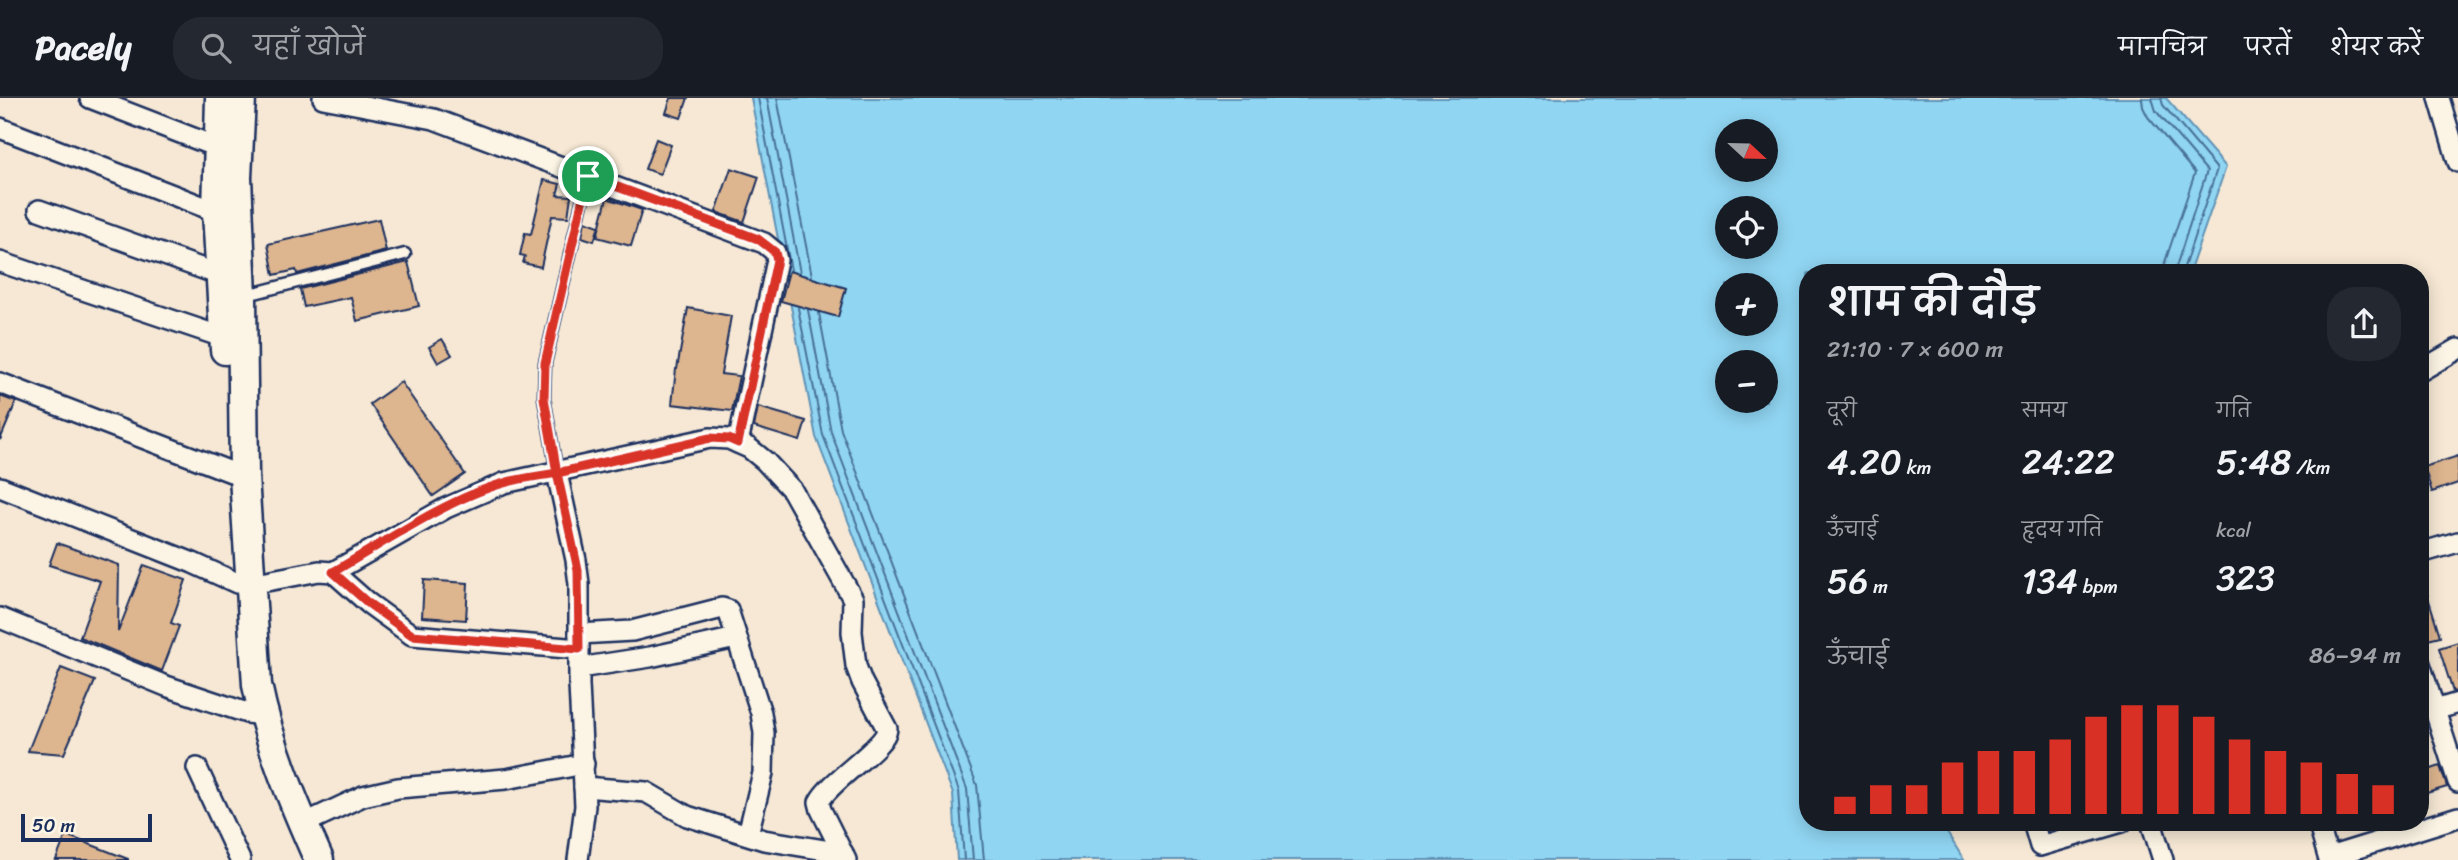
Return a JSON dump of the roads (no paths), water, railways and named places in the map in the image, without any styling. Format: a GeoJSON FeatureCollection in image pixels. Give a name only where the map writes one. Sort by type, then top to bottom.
{"type":"FeatureCollection","features":[{"type":"Feature","properties":{"kind":"street"},"geometry":{"type":"LineString","coordinates":[[90,98],[219,148]]}},
{"type":"Feature","properties":{"kind":"street"},"geometry":{"type":"LineString","coordinates":[[220,98],[217,212],[220,275],[233,341],[244,476],[244,584]]}},
{"type":"Feature","properties":{"kind":"street"},"geometry":{"type":"LineString","coordinates":[[240,98],[237,177],[242,296],[233,341],[231,472],[255,714],[263,765],[301,860]]}},
{"type":"Feature","properties":{"kind":"street"},"geometry":{"type":"LineString","coordinates":[[324,98],[434,119],[758,239],[775,252],[777,260],[738,443]]}},
{"type":"Feature","properties":{"kind":"street"},"geometry":{"type":"LineString","coordinates":[[2439,98],[2458,162]]}},
{"type":"Feature","properties":{"kind":"street"},"geometry":{"type":"LineString","coordinates":[[0,128],[217,212]]}},
{"type":"Feature","properties":{"kind":"street"},"geometry":{"type":"LineString","coordinates":[[39,210],[220,275]]}},
{"type":"Feature","properties":{"kind":"street"},"geometry":{"type":"LineString","coordinates":[[0,262],[233,341]]}},
{"type":"Feature","properties":{"kind":"street"},"geometry":{"type":"LineString","coordinates":[[2429,366],[2458,349]]}},
{"type":"Feature","properties":{"kind":"street"},"geometry":{"type":"LineString","coordinates":[[0,383],[231,472]]}},
{"type":"Feature","properties":{"kind":"street"},"geometry":{"type":"LineString","coordinates":[[0,487],[244,584],[318,571],[333,572],[446,508],[504,483],[710,438],[729,439],[749,448],[792,490],[853,598],[852,632],[856,666],[887,729],[885,739],[841,776],[819,802],[845,857]]}},
{"type":"Feature","properties":{"kind":"street"},"geometry":{"type":"LineString","coordinates":[[557,473],[578,570],[584,764],[583,829],[578,860]]}},
{"type":"Feature","properties":{"kind":"street"},"geometry":{"type":"LineString","coordinates":[[2429,550],[2458,542]]}},
{"type":"Feature","properties":{"kind":"street"},"geometry":{"type":"LineString","coordinates":[[333,572],[368,603],[412,635],[650,657],[736,638]]}},
{"type":"Feature","properties":{"kind":"street"},"geometry":{"type":"LineString","coordinates":[[579,651],[619,634],[722,608],[728,610],[761,713],[764,733],[763,773],[748,834]]}},
{"type":"Feature","properties":{"kind":"street"},"geometry":{"type":"LineString","coordinates":[[0,618],[166,686],[255,714],[319,860]]}},
{"type":"Feature","properties":{"kind":"street"},"geometry":{"type":"LineString","coordinates":[[2429,692],[2458,782]]}},
{"type":"Feature","properties":{"kind":"street"},"geometry":{"type":"LineString","coordinates":[[2435,710],[2458,703]]}},
{"type":"Feature","properties":{"kind":"street"},"geometry":{"type":"LineString","coordinates":[[303,824],[363,796],[398,788],[506,779],[584,764]]}},
{"type":"Feature","properties":{"kind":"street"},"geometry":{"type":"LineString","coordinates":[[197,768],[240,860]]}},
{"type":"Feature","properties":{"kind":"street"},"geometry":{"type":"LineString","coordinates":[[584,787],[646,792],[687,816],[775,843],[845,857]]}},
{"type":"Feature","properties":{"kind":"street"},"geometry":{"type":"LineString","coordinates":[[2429,826],[2458,817]]}},
{"type":"Feature","properties":{"kind":"street"},"geometry":{"type":"LineString","coordinates":[[2036,831],[2040,846],[2091,831]]}},
{"type":"Feature","properties":{"kind":"street"},"geometry":{"type":"LineString","coordinates":[[2154,831],[2163,860]]}},
{"type":"Feature","properties":{"kind":"street"},"geometry":{"type":"LineString","coordinates":[[2321,831],[2329,859],[2415,831]]}},
{"type":"Feature","properties":{"kind":"lane"},"geometry":{"type":"LineString","coordinates":[[557,473],[544,398],[545,363],[588,176]]}},
{"type":"Feature","properties":{"kind":"lane"},"geometry":{"type":"LineString","coordinates":[[242,296],[405,254]]}},
{"type":"Feature","properties":{"kind":"water"},"geometry":{"type":"Polygon","coordinates":[[[751,98],[2166,98],[2226,167],[2192,264],[1799,264],[1799,831],[1946,831],[1964,860],[957,860],[953,794],[816,437],[751,98]]]}}]}
